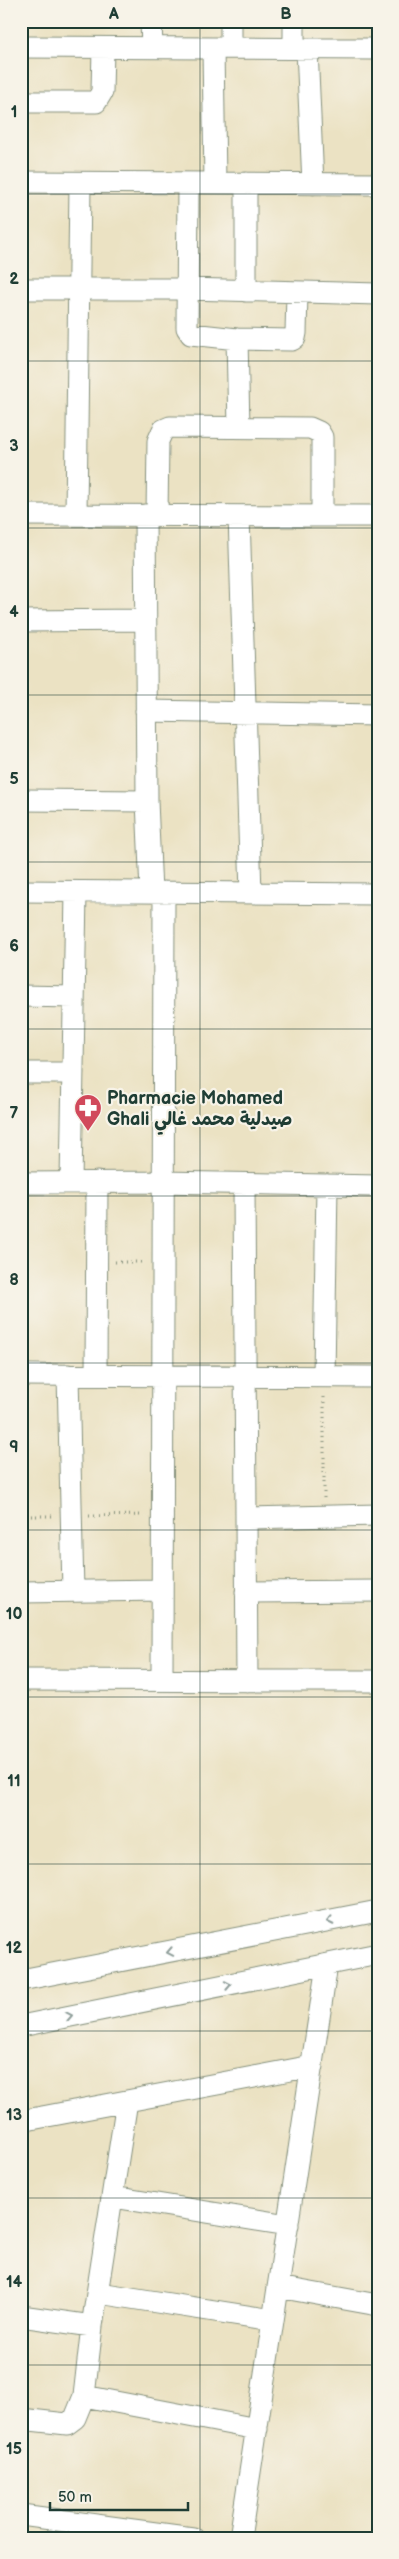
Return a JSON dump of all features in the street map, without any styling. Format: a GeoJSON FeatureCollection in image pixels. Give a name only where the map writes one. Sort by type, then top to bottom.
{"type":"FeatureCollection","features":[{"type":"Feature","properties":{"kind":"street"},"geometry":{"type":"LineString","coordinates":[[151,21],[152,48]]}},
{"type":"Feature","properties":{"kind":"street"},"geometry":{"type":"LineString","coordinates":[[215,183],[222,48],[231,21]]}},
{"type":"Feature","properties":{"kind":"street"},"geometry":{"type":"LineString","coordinates":[[294,21],[300,48],[314,184]]}},
{"type":"Feature","properties":{"kind":"street"},"geometry":{"type":"LineString","coordinates":[[21,47],[378,49]]}},
{"type":"Feature","properties":{"kind":"street"},"geometry":{"type":"LineString","coordinates":[[21,102],[96,102],[102,92],[103,48]]}},
{"type":"Feature","properties":{"kind":"street"},"geometry":{"type":"LineString","coordinates":[[21,182],[378,184]]}},
{"type":"Feature","properties":{"kind":"street"},"geometry":{"type":"LineString","coordinates":[[76,515],[80,183]]}},
{"type":"Feature","properties":{"kind":"street"},"geometry":{"type":"LineString","coordinates":[[188,183],[187,328],[191,334],[238,339],[286,341],[295,338],[297,293]]}},
{"type":"Feature","properties":{"kind":"street"},"geometry":{"type":"LineString","coordinates":[[246,183],[246,291]]}},
{"type":"Feature","properties":{"kind":"street"},"geometry":{"type":"LineString","coordinates":[[21,289],[187,289],[378,294]]}},
{"type":"Feature","properties":{"kind":"street"},"geometry":{"type":"LineString","coordinates":[[238,339],[239,428]]}},
{"type":"Feature","properties":{"kind":"street"},"geometry":{"type":"LineString","coordinates":[[162,1680],[162,1262],[157,892],[147,801],[145,620],[151,515],[158,441],[162,430],[170,428],[310,428],[319,432],[322,438],[322,516]]}},
{"type":"Feature","properties":{"kind":"street"},"geometry":{"type":"LineString","coordinates":[[21,515],[378,516]]}},
{"type":"Feature","properties":{"kind":"street"},"geometry":{"type":"LineString","coordinates":[[239,516],[251,893]]}},
{"type":"Feature","properties":{"kind":"street"},"geometry":{"type":"LineString","coordinates":[[21,621],[145,620]]}},
{"type":"Feature","properties":{"kind":"street"},"geometry":{"type":"LineString","coordinates":[[146,711],[378,715]]}},
{"type":"Feature","properties":{"kind":"street"},"geometry":{"type":"LineString","coordinates":[[21,800],[147,801]]}},
{"type":"Feature","properties":{"kind":"street"},"geometry":{"type":"LineString","coordinates":[[21,891],[378,894]]}},
{"type":"Feature","properties":{"kind":"street"},"geometry":{"type":"LineString","coordinates":[[71,1182],[76,892]]}},
{"type":"Feature","properties":{"kind":"street"},"geometry":{"type":"LineString","coordinates":[[21,996],[74,996]]}},
{"type":"Feature","properties":{"kind":"street"},"geometry":{"type":"LineString","coordinates":[[21,1073],[73,1073]]}},
{"type":"Feature","properties":{"kind":"street"},"geometry":{"type":"LineString","coordinates":[[21,1182],[161,1182],[378,1186]]}},
{"type":"Feature","properties":{"kind":"street"},"geometry":{"type":"LineString","coordinates":[[96,1375],[97,1182]]}},
{"type":"Feature","properties":{"kind":"street"},"geometry":{"type":"LineString","coordinates":[[244,1184],[246,1681]]}},
{"type":"Feature","properties":{"kind":"street"},"geometry":{"type":"LineString","coordinates":[[324,1376],[327,1185]]}},
{"type":"Feature","properties":{"kind":"street"},"geometry":{"type":"LineString","coordinates":[[21,1375],[378,1376]]}},
{"type":"Feature","properties":{"kind":"street"},"geometry":{"type":"LineString","coordinates":[[68,1375],[73,1592]]}},
{"type":"Feature","properties":{"kind":"street"},"geometry":{"type":"LineString","coordinates":[[246,1518],[378,1515]]}},
{"type":"Feature","properties":{"kind":"street"},"geometry":{"type":"LineString","coordinates":[[21,1592],[162,1590]]}},
{"type":"Feature","properties":{"kind":"street"},"geometry":{"type":"LineString","coordinates":[[246,1592],[378,1590]]}},
{"type":"Feature","properties":{"kind":"street"},"geometry":{"type":"LineString","coordinates":[[21,1680],[378,1681]]}},
{"type":"Feature","properties":{"kind":"street"},"geometry":{"type":"LineString","coordinates":[[21,1980],[378,1911]]}},
{"type":"Feature","properties":{"kind":"street"},"geometry":{"type":"LineString","coordinates":[[21,2026],[378,1954]]}},
{"type":"Feature","properties":{"kind":"street"},"geometry":{"type":"LineString","coordinates":[[240,2538],[327,1965]]}},
{"type":"Feature","properties":{"kind":"street"},"geometry":{"type":"LineString","coordinates":[[21,2121],[312,2066]]}},
{"type":"Feature","properties":{"kind":"street"},"geometry":{"type":"LineString","coordinates":[[21,2419],[67,2424],[75,2418],[84,2396],[92,2326],[99,2293],[127,2101]]}},
{"type":"Feature","properties":{"kind":"street"},"geometry":{"type":"LineString","coordinates":[[113,2197],[288,2225]]}},
{"type":"Feature","properties":{"kind":"street"},"geometry":{"type":"LineString","coordinates":[[278,2287],[378,2306]]}},
{"type":"Feature","properties":{"kind":"street"},"geometry":{"type":"LineString","coordinates":[[99,2293],[273,2320]]}},
{"type":"Feature","properties":{"kind":"street"},"geometry":{"type":"LineString","coordinates":[[21,2316],[92,2326]]}},
{"type":"Feature","properties":{"kind":"street"},"geometry":{"type":"LineString","coordinates":[[84,2396],[256,2429]]}},
{"type":"Feature","properties":{"kind":"street"},"geometry":{"type":"LineString","coordinates":[[21,2515],[193,2538]]}},
{"type":"Feature","properties":{"kind":"path"},"geometry":{"type":"LineString","coordinates":[[97,1262],[162,1262]]}},
{"type":"Feature","properties":{"kind":"path"},"geometry":{"type":"LineString","coordinates":[[324,1376],[324,1517]]}},
{"type":"Feature","properties":{"kind":"place","name":"Pharmacie Mohamed Ghali صيدلية محمد غالي"},"geometry":{"type":"Point","coordinates":[88,1132]}}]}
